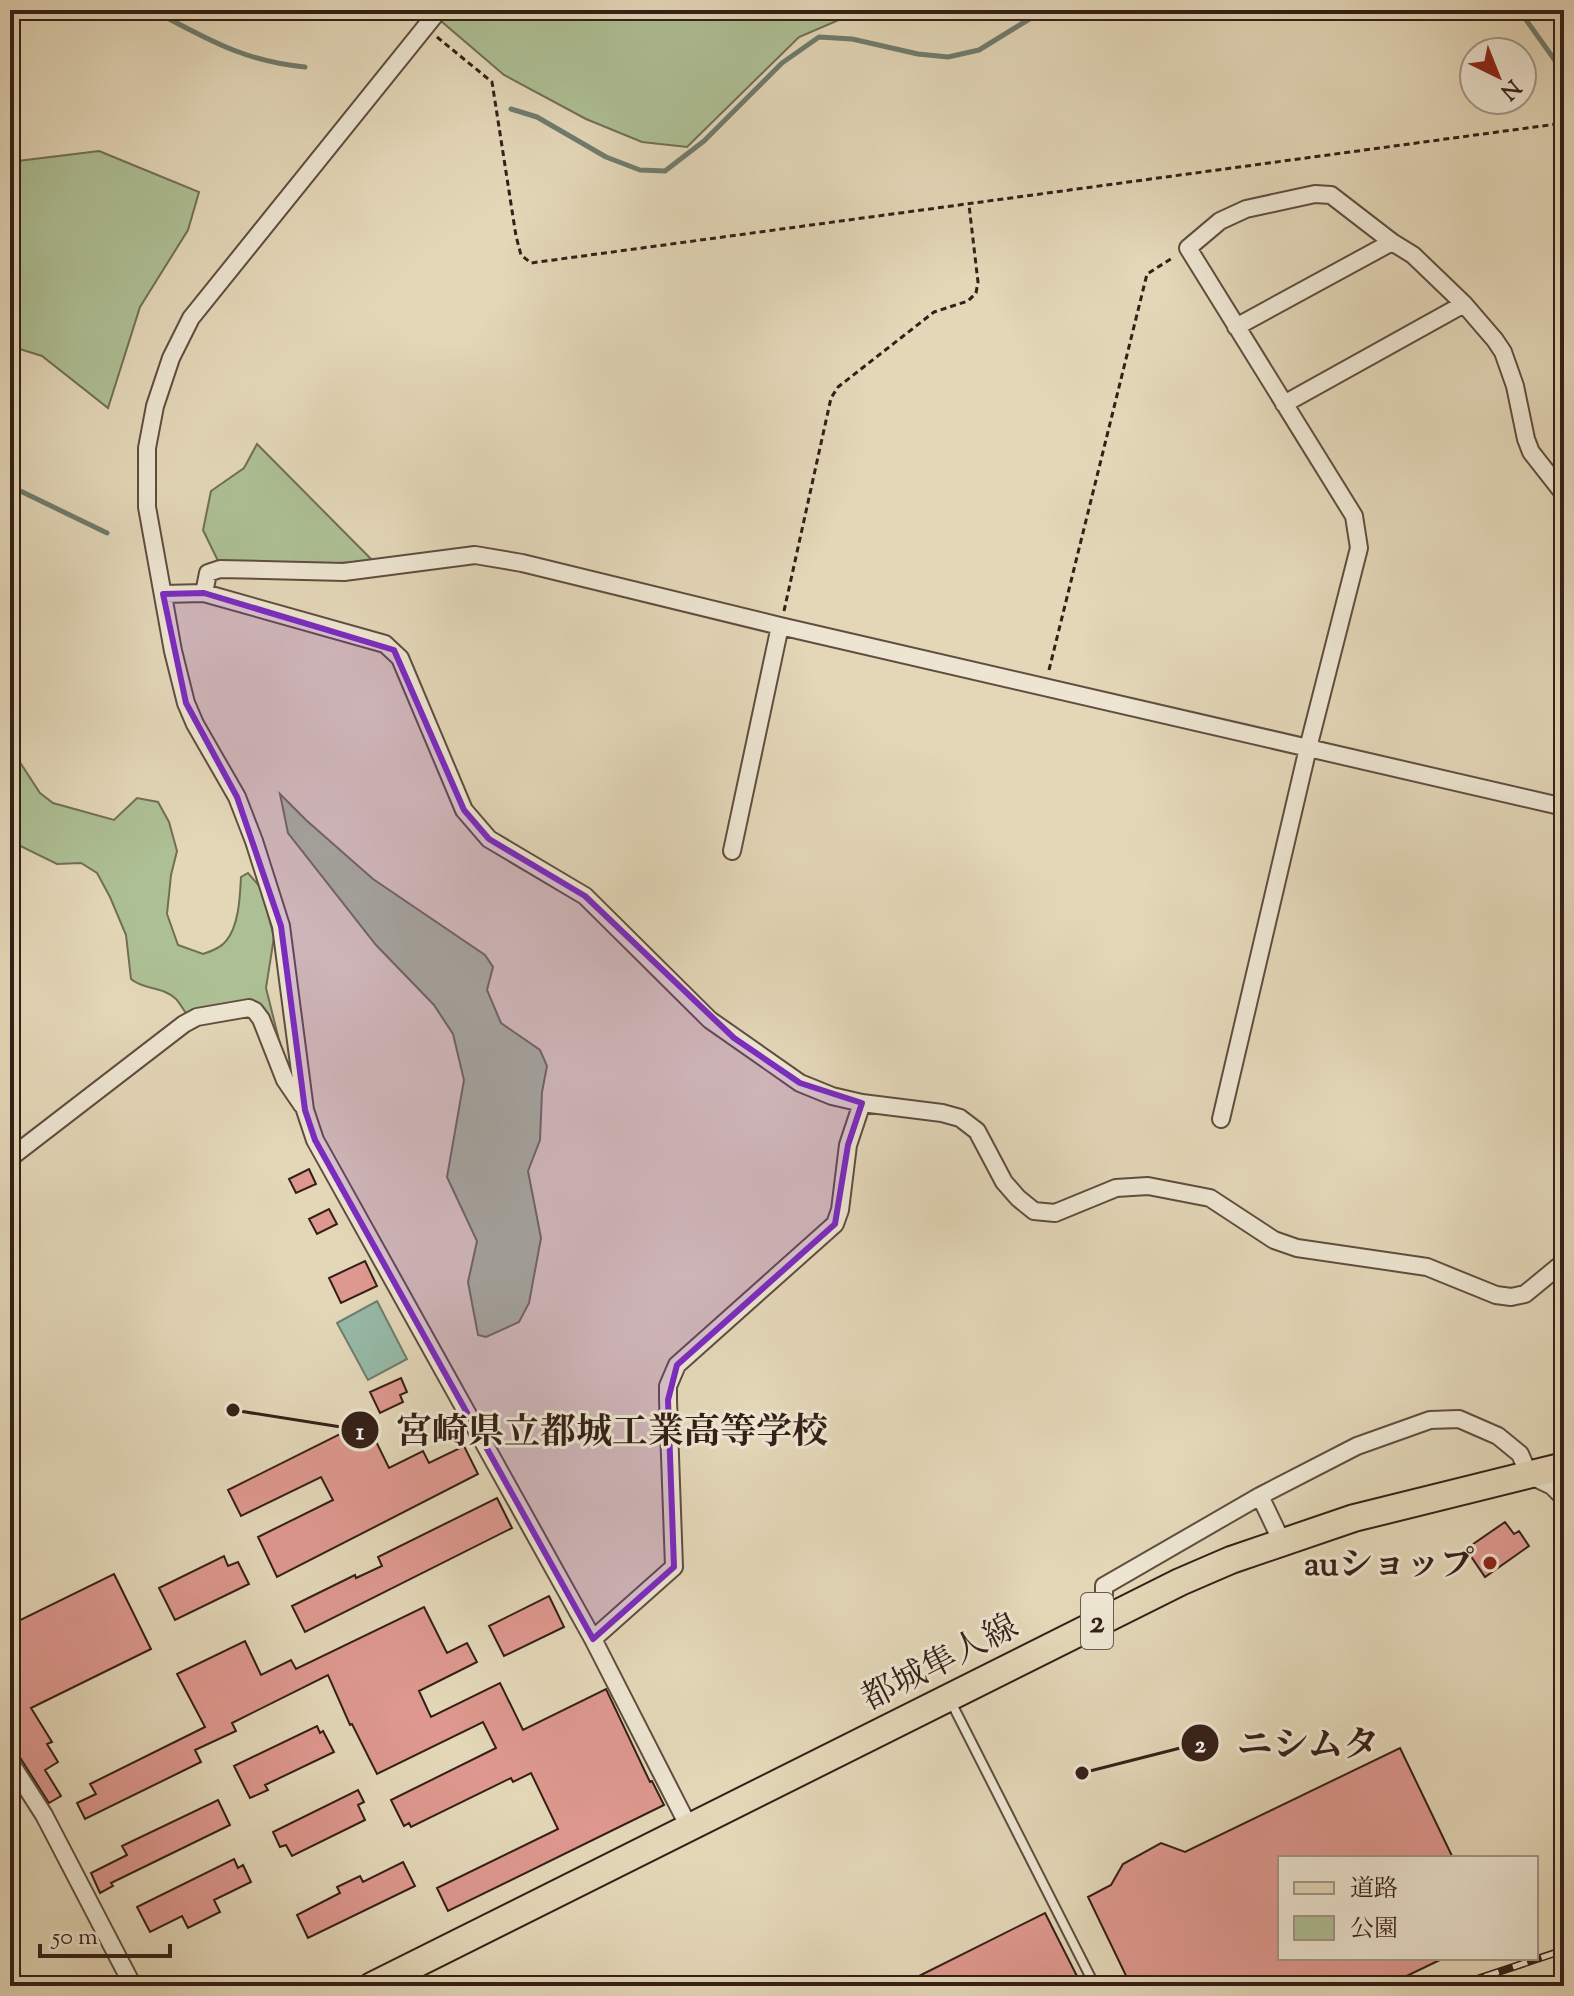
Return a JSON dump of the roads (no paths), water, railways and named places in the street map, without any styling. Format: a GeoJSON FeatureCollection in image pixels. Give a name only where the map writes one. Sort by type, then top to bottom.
{"type":"FeatureCollection","features":[{"type":"Feature","properties":{"kind":"main road","name":"都城隼人線"},"geometry":{"type":"LineString","coordinates":[[372,1986],[1180,1582],[1282,1542],[1396,1505],[1564,1466]]}},
{"type":"Feature","properties":{"kind":"street"},"geometry":{"type":"LineString","coordinates":[[305,1110],[281,926],[237,797],[186,703],[147,507],[147,448],[155,406],[171,358],[191,318],[439,10]]}},
{"type":"Feature","properties":{"kind":"street"},"geometry":{"type":"LineString","coordinates":[[1221,1119],[1308,748],[1359,548],[1354,516],[1188,248],[1220,221],[1246,209],[1315,194],[1331,195],[1413,255],[1464,304],[1503,352],[1531,452],[1564,494]]}},
{"type":"Feature","properties":{"kind":"street"},"geometry":{"type":"LineString","coordinates":[[1236,327],[1392,242]]}},
{"type":"Feature","properties":{"kind":"street"},"geometry":{"type":"LineString","coordinates":[[1284,404],[1464,304]]}},
{"type":"Feature","properties":{"kind":"street"},"geometry":{"type":"LineString","coordinates":[[204,593],[208,573],[220,569],[344,572],[475,555],[522,563],[780,626],[1564,807]]}},
{"type":"Feature","properties":{"kind":"street"},"geometry":{"type":"LineString","coordinates":[[163,594],[204,593],[341,631],[394,650],[464,810],[489,839],[585,896],[688,1000],[734,1038],[800,1083],[832,1096],[862,1103],[960,1118],[977,1131],[1004,1182],[1034,1211],[1055,1213],[1116,1188],[1148,1186],[1210,1198],[1274,1240],[1297,1248],[1427,1267],[1496,1295],[1511,1297],[1525,1294],[1564,1262]]}},
{"type":"Feature","properties":{"kind":"street"},"geometry":{"type":"LineString","coordinates":[[732,851],[780,626]]}},
{"type":"Feature","properties":{"kind":"street"},"geometry":{"type":"LineString","coordinates":[[10,1158],[184,1024],[197,1017],[249,1008],[255,1011],[285,1080],[305,1110],[326,1163],[593,1639],[689,1827]]}},
{"type":"Feature","properties":{"kind":"street"},"geometry":{"type":"LineString","coordinates":[[593,1639],[674,1567],[668,1386],[677,1365],[835,1224],[840,1210],[848,1145],[862,1103]]}},
{"type":"Feature","properties":{"kind":"street"},"geometry":{"type":"LineString","coordinates":[[1104,1618],[1104,1586],[1260,1496],[1357,1446],[1430,1420],[1459,1419],[1498,1436],[1520,1454],[1529,1475],[1552,1486],[1564,1498]]}},
{"type":"Feature","properties":{"kind":"street"},"geometry":{"type":"LineString","coordinates":[[1260,1496],[1282,1542]]}},
{"type":"Feature","properties":{"kind":"street"},"geometry":{"type":"LineString","coordinates":[[10,1762],[44,1815],[133,1986]]}},
{"type":"Feature","properties":{"kind":"lane"},"geometry":{"type":"LineString","coordinates":[[948,1696],[1095,1986]]}},
{"type":"Feature","properties":{"kind":"waterway"},"geometry":{"type":"LineString","coordinates":[[148,10],[245,54],[305,67]]}},
{"type":"Feature","properties":{"kind":"waterway"},"geometry":{"type":"LineString","coordinates":[[511,109],[537,117],[606,157],[640,170],[665,171],[704,141],[782,63],[819,37],[852,39],[918,54],[948,57],[979,50],[1031,18],[1037,10]]}},
{"type":"Feature","properties":{"kind":"waterway"},"geometry":{"type":"LineString","coordinates":[[1519,10],[1564,73]]}},
{"type":"Feature","properties":{"kind":"waterway"},"geometry":{"type":"LineString","coordinates":[[10,486],[107,533]]}},
{"type":"Feature","properties":{"kind":"railway"},"geometry":{"type":"LineString","coordinates":[[1538,1959],[1564,1950]]}},
{"type":"Feature","properties":{"kind":"railway"},"geometry":{"type":"LineString","coordinates":[[1456,1986],[1534,1960]]}},
{"type":"Feature","properties":{"kind":"place","name":"宮崎県立都城工業高等学校"},"geometry":{"type":"Point","coordinates":[233,1410]}},
{"type":"Feature","properties":{"kind":"place","name":"auショップ"},"geometry":{"type":"Point","coordinates":[1490,1563]}},
{"type":"Feature","properties":{"kind":"place","name":"ニシムタ"},"geometry":{"type":"Point","coordinates":[1082,1773]}}]}
